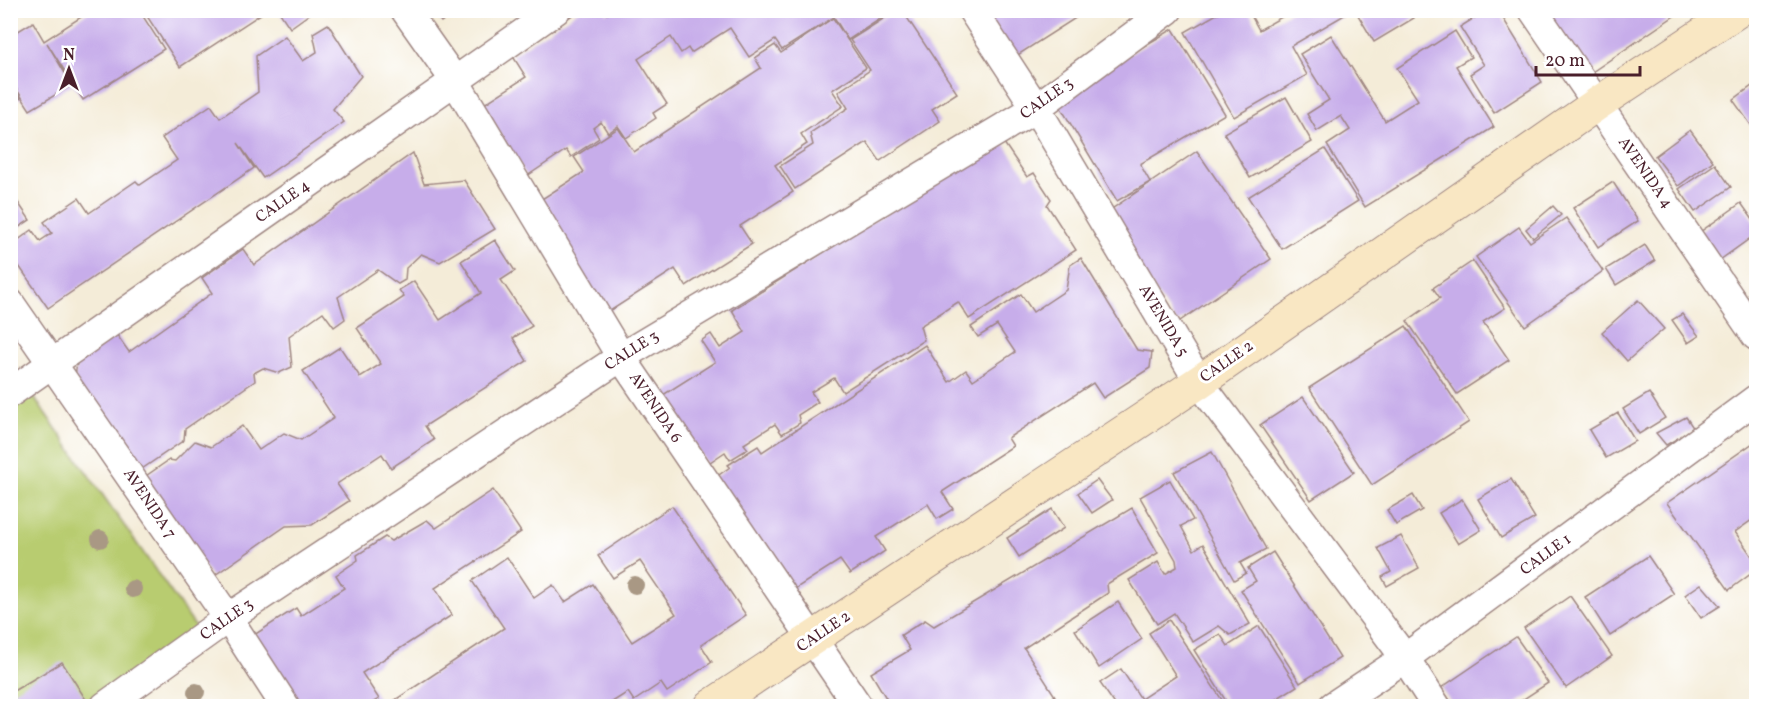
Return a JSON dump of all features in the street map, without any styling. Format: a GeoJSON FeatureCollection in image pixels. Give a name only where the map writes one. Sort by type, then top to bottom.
{"type":"FeatureCollection","features":[{"type":"Feature","properties":{"kind":"main road","name":"CALLE 2"},"geometry":{"type":"LineString","coordinates":[[711,706],[1199,382],[1597,104],[1739,10]]}},
{"type":"Feature","properties":{"kind":"street","name":"AVENIDA 6"},"geometry":{"type":"LineString","coordinates":[[405,10],[455,81],[621,357],[858,706]]}},
{"type":"Feature","properties":{"kind":"street","name":"CALLE 4"},"geometry":{"type":"LineString","coordinates":[[10,393],[556,10]]}},
{"type":"Feature","properties":{"kind":"street","name":"AVENIDA 5"},"geometry":{"type":"LineString","coordinates":[[972,10],[1036,108],[1199,382],[1405,658],[1436,706]]}},
{"type":"Feature","properties":{"kind":"street","name":"CALLE 3"},"geometry":{"type":"LineString","coordinates":[[105,706],[228,618],[621,357],[1036,108],[1168,10]]}},
{"type":"Feature","properties":{"kind":"street","name":"AVENIDA 4"},"geometry":{"type":"LineString","coordinates":[[1533,10],[1756,336]]}},
{"type":"Feature","properties":{"kind":"street","name":"AVENIDA 7"},"geometry":{"type":"LineString","coordinates":[[10,303],[54,363],[228,618],[285,706]]}},
{"type":"Feature","properties":{"kind":"street","name":"CALLE 1"},"geometry":{"type":"LineString","coordinates":[[1333,706],[1405,658],[1756,399]]}},
{"type":"Feature","properties":{"kind":"green space"},"geometry":{"type":"Polygon","coordinates":[[[31,393],[197,629],[88,706],[11,706],[11,408],[31,393]]]}},
{"type":"Feature","properties":{"kind":"building"},"geometry":{"type":"Polygon","coordinates":[[[92,10],[139,10],[164,49],[83,100],[47,43],[72,85],[30,110],[10,79],[10,36],[33,22],[44,41],[92,10]]]}},
{"type":"Feature","properties":{"kind":"building"},"geometry":{"type":"Polygon","coordinates":[[[143,10],[267,10],[180,67],[143,10]]]}},
{"type":"Feature","properties":{"kind":"building"},"geometry":{"type":"Polygon","coordinates":[[[284,10],[315,10],[290,28],[280,13],[284,10]]]}},
{"type":"Feature","properties":{"kind":"building"},"geometry":{"type":"Polygon","coordinates":[[[433,10],[459,10],[441,22],[433,10]]]}},
{"type":"Feature","properties":{"kind":"building"},"geometry":{"type":"Polygon","coordinates":[[[580,10],[605,10],[607,14],[612,10],[894,10],[848,40],[834,17],[782,50],[775,40],[749,57],[730,28],[691,53],[688,48],[681,53],[671,37],[638,59],[667,104],[653,113],[656,118],[626,138],[618,126],[608,133],[601,122],[593,128],[599,138],[571,157],[566,150],[527,176],[481,106],[526,77],[512,55],[580,10]]]}},
{"type":"Feature","properties":{"kind":"building"},"geometry":{"type":"Polygon","coordinates":[[[897,10],[902,10],[957,93],[932,109],[940,121],[880,161],[867,142],[795,189],[780,166],[813,145],[810,133],[848,108],[838,92],[870,70],[850,40],[897,10]]]}},
{"type":"Feature","properties":{"kind":"building"},"geometry":{"type":"Polygon","coordinates":[[[978,10],[1088,10],[1010,60],[978,10]]]}},
{"type":"Feature","properties":{"kind":"building"},"geometry":{"type":"Polygon","coordinates":[[[1224,10],[1248,10],[1259,30],[1294,10],[1346,10],[1348,13],[1291,46],[1307,75],[1234,117],[1185,32],[1224,10]]]}},
{"type":"Feature","properties":{"kind":"building"},"geometry":{"type":"Polygon","coordinates":[[[1355,10],[1409,10],[1414,18],[1374,42],[1355,10]]]}},
{"type":"Feature","properties":{"kind":"building"},"geometry":{"type":"Polygon","coordinates":[[[1487,10],[1498,10],[1542,82],[1494,113],[1470,74],[1484,65],[1460,27],[1487,10]]]}},
{"type":"Feature","properties":{"kind":"building"},"geometry":{"type":"Polygon","coordinates":[[[1537,10],[1683,10],[1589,74],[1537,10]]]}},
{"type":"Feature","properties":{"kind":"building"},"geometry":{"type":"Polygon","coordinates":[[[833,18],[866,68],[832,90],[843,106],[801,134],[807,144],[775,165],[793,192],[740,226],[752,244],[686,286],[675,269],[607,313],[534,204],[584,172],[574,157],[618,128],[634,152],[761,68],[755,58],[775,45],[781,53],[833,18]]]}},
{"type":"Feature","properties":{"kind":"building"},"geometry":{"type":"Polygon","coordinates":[[[328,24],[361,76],[333,109],[344,122],[263,178],[238,143],[254,168],[48,308],[10,253],[10,246],[32,230],[40,241],[52,233],[44,222],[79,198],[89,213],[136,181],[140,185],[177,160],[162,138],[211,105],[220,118],[258,92],[256,56],[285,36],[303,61],[317,52],[313,33],[328,24]]]}},
{"type":"Feature","properties":{"kind":"building"},"geometry":{"type":"Polygon","coordinates":[[[1173,29],[1225,114],[1140,164],[1150,182],[1117,201],[1055,98],[1173,29]]]}},
{"type":"Feature","properties":{"kind":"building"},"geometry":{"type":"Polygon","coordinates":[[[1455,31],[1471,57],[1456,66],[1494,127],[1365,207],[1327,145],[1350,130],[1341,116],[1317,131],[1307,114],[1329,100],[1300,54],[1331,35],[1385,121],[1418,100],[1397,68],[1455,31]]]}},
{"type":"Feature","properties":{"kind":"building"},"geometry":{"type":"Polygon","coordinates":[[[10,82],[21,98],[10,105],[10,82]]]}},
{"type":"Feature","properties":{"kind":"building"},"geometry":{"type":"Polygon","coordinates":[[[1756,83],[1756,132],[1733,100],[1756,83]]]}},
{"type":"Feature","properties":{"kind":"building"},"geometry":{"type":"Polygon","coordinates":[[[1286,97],[1312,142],[1250,178],[1224,133],[1286,97]]]}},
{"type":"Feature","properties":{"kind":"building"},"geometry":{"type":"Polygon","coordinates":[[[1690,130],[1713,161],[1678,186],[1655,156],[1690,130]]]}},
{"type":"Feature","properties":{"kind":"building"},"geometry":{"type":"Polygon","coordinates":[[[1002,140],[1027,177],[1034,173],[1051,199],[1047,205],[1076,250],[969,319],[958,302],[920,326],[924,340],[843,392],[834,378],[811,392],[818,402],[798,415],[800,423],[782,434],[775,424],[744,444],[748,449],[730,460],[725,452],[707,464],[663,395],[715,362],[701,341],[711,334],[720,348],[745,332],[732,310],[1002,140]]]}},
{"type":"Feature","properties":{"kind":"building"},"geometry":{"type":"Polygon","coordinates":[[[1325,149],[1358,201],[1282,249],[1248,197],[1325,149]]]}},
{"type":"Feature","properties":{"kind":"building"},"geometry":{"type":"Polygon","coordinates":[[[1197,151],[1271,259],[1177,323],[1103,215],[1197,151]]]}},
{"type":"Feature","properties":{"kind":"building"},"geometry":{"type":"Polygon","coordinates":[[[413,153],[424,184],[464,180],[495,229],[440,262],[421,254],[406,268],[405,280],[398,284],[378,270],[338,297],[345,319],[334,327],[323,312],[289,336],[292,367],[279,373],[263,368],[254,373],[255,381],[185,429],[184,440],[136,473],[74,383],[77,363],[117,335],[129,352],[212,293],[202,278],[243,249],[254,265],[413,153]]]}},
{"type":"Feature","properties":{"kind":"building"},"geometry":{"type":"Polygon","coordinates":[[[1715,164],[1731,187],[1695,212],[1679,189],[1715,164]]]}},
{"type":"Feature","properties":{"kind":"building"},"geometry":{"type":"Polygon","coordinates":[[[1613,182],[1638,221],[1598,247],[1573,208],[1613,182]]]}},
{"type":"Feature","properties":{"kind":"building"},"geometry":{"type":"Polygon","coordinates":[[[17,201],[30,220],[10,233],[10,206],[17,201]]]}},
{"type":"Feature","properties":{"kind":"building"},"geometry":{"type":"Polygon","coordinates":[[[1741,203],[1756,224],[1756,234],[1713,265],[1693,237],[1741,203]]]}},
{"type":"Feature","properties":{"kind":"building"},"geometry":{"type":"Polygon","coordinates":[[[1553,206],[1561,215],[1533,238],[1526,229],[1553,206]]]}},
{"type":"Feature","properties":{"kind":"building"},"geometry":{"type":"Polygon","coordinates":[[[1566,218],[1603,271],[1525,326],[1476,257],[1519,227],[1530,242],[1566,218]]]}},
{"type":"Feature","properties":{"kind":"building"},"geometry":{"type":"Polygon","coordinates":[[[495,240],[515,271],[501,280],[532,326],[513,338],[527,361],[425,426],[434,440],[391,468],[382,454],[337,484],[349,501],[312,525],[286,526],[212,577],[143,478],[169,460],[175,461],[195,441],[211,447],[242,426],[259,450],[284,433],[301,440],[334,418],[303,371],[340,347],[360,377],[381,364],[357,328],[404,297],[399,290],[414,281],[440,320],[481,293],[461,261],[495,240]]]}},
{"type":"Feature","properties":{"kind":"building"},"geometry":{"type":"Polygon","coordinates":[[[1645,245],[1655,261],[1616,285],[1606,269],[1645,245]]]}},
{"type":"Feature","properties":{"kind":"building"},"geometry":{"type":"Polygon","coordinates":[[[1081,258],[1137,350],[1152,352],[1150,368],[1103,398],[1093,383],[1008,438],[1013,446],[942,492],[953,509],[937,519],[928,504],[876,537],[885,551],[850,574],[840,560],[787,594],[712,480],[730,467],[728,465],[758,446],[762,452],[925,345],[949,382],[966,370],[973,380],[1015,352],[997,325],[978,337],[971,327],[1021,294],[1033,312],[1066,290],[1070,265],[1081,258]]]}},
{"type":"Feature","properties":{"kind":"building"},"geometry":{"type":"Polygon","coordinates":[[[1473,261],[1505,308],[1483,322],[1509,360],[1457,394],[1407,321],[1440,298],[1433,288],[1473,261]]]}},
{"type":"Feature","properties":{"kind":"building"},"geometry":{"type":"Polygon","coordinates":[[[1638,300],[1664,329],[1627,361],[1602,332],[1638,300]]]}},
{"type":"Feature","properties":{"kind":"building"},"geometry":{"type":"Polygon","coordinates":[[[1682,314],[1699,336],[1688,343],[1672,320],[1682,314]]]}},
{"type":"Feature","properties":{"kind":"building"},"geometry":{"type":"Polygon","coordinates":[[[1406,326],[1469,422],[1372,485],[1309,388],[1406,326]]]}},
{"type":"Feature","properties":{"kind":"building"},"geometry":{"type":"Polygon","coordinates":[[[1649,393],[1665,418],[1639,434],[1623,409],[1649,393]]]}},
{"type":"Feature","properties":{"kind":"building"},"geometry":{"type":"Polygon","coordinates":[[[1303,397],[1354,472],[1311,500],[1260,425],[1303,397]]]}},
{"type":"Feature","properties":{"kind":"building"},"geometry":{"type":"Polygon","coordinates":[[[1618,413],[1635,441],[1606,458],[1589,430],[1618,413]]]}},
{"type":"Feature","properties":{"kind":"building"},"geometry":{"type":"Polygon","coordinates":[[[1686,417],[1694,429],[1666,445],[1656,433],[1686,417]]]}},
{"type":"Feature","properties":{"kind":"building"},"geometry":{"type":"Polygon","coordinates":[[[1756,441],[1756,517],[1735,532],[1756,562],[1756,570],[1729,590],[1667,503],[1756,441]]]}},
{"type":"Feature","properties":{"kind":"building"},"geometry":{"type":"Polygon","coordinates":[[[1212,452],[1266,549],[1240,563],[1246,573],[1234,580],[1174,472],[1212,452]]]}},
{"type":"Feature","properties":{"kind":"building"},"geometry":{"type":"Polygon","coordinates":[[[1511,479],[1535,518],[1501,538],[1478,499],[1511,479]]]}},
{"type":"Feature","properties":{"kind":"building"},"geometry":{"type":"Polygon","coordinates":[[[1097,480],[1112,500],[1092,513],[1078,493],[1097,480]]]}},
{"type":"Feature","properties":{"kind":"building"},"geometry":{"type":"Polygon","coordinates":[[[1170,480],[1193,520],[1181,526],[1194,550],[1203,544],[1250,624],[1230,635],[1219,626],[1193,642],[1174,613],[1157,624],[1129,580],[1158,562],[1165,574],[1177,567],[1176,560],[1140,497],[1170,480]]]}},
{"type":"Feature","properties":{"kind":"building"},"geometry":{"type":"Polygon","coordinates":[[[493,490],[521,532],[435,588],[452,615],[362,673],[379,699],[367,706],[301,706],[254,635],[296,608],[301,616],[344,588],[336,575],[358,560],[357,555],[385,537],[391,541],[427,520],[436,528],[493,490]]]}},
{"type":"Feature","properties":{"kind":"building"},"geometry":{"type":"Polygon","coordinates":[[[1413,495],[1422,510],[1396,525],[1387,510],[1413,495]]]}},
{"type":"Feature","properties":{"kind":"building"},"geometry":{"type":"Polygon","coordinates":[[[1462,499],[1481,530],[1458,544],[1439,513],[1462,499]]]}},
{"type":"Feature","properties":{"kind":"building"},"geometry":{"type":"Polygon","coordinates":[[[672,506],[746,615],[701,645],[712,662],[667,692],[661,683],[634,701],[628,692],[606,706],[386,706],[504,628],[472,581],[507,557],[534,598],[553,585],[565,602],[593,584],[632,642],[676,614],[640,561],[613,578],[598,556],[672,506]]]}},
{"type":"Feature","properties":{"kind":"building"},"geometry":{"type":"Polygon","coordinates":[[[1132,508],[1158,553],[1107,584],[1108,593],[1024,648],[1055,696],[1039,706],[882,706],[889,703],[871,673],[910,650],[901,635],[925,620],[934,626],[1132,508]]]}},
{"type":"Feature","properties":{"kind":"building"},"geometry":{"type":"Polygon","coordinates":[[[1052,509],[1064,528],[1019,557],[1007,538],[1052,509]]]}},
{"type":"Feature","properties":{"kind":"building"},"geometry":{"type":"Polygon","coordinates":[[[1401,536],[1419,568],[1387,586],[1382,577],[1391,572],[1378,548],[1401,536]]]}},
{"type":"Feature","properties":{"kind":"building"},"geometry":{"type":"Polygon","coordinates":[[[1273,552],[1340,658],[1300,683],[1241,590],[1256,581],[1248,568],[1273,552]]]}},
{"type":"Feature","properties":{"kind":"building"},"geometry":{"type":"Polygon","coordinates":[[[1648,556],[1674,594],[1610,636],[1585,597],[1648,556]]]}},
{"type":"Feature","properties":{"kind":"building"},"geometry":{"type":"Polygon","coordinates":[[[1701,584],[1720,606],[1701,618],[1685,595],[1701,584]]]}},
{"type":"Feature","properties":{"kind":"building"},"geometry":{"type":"Polygon","coordinates":[[[1570,596],[1612,656],[1566,688],[1524,628],[1570,596]]]}},
{"type":"Feature","properties":{"kind":"building"},"geometry":{"type":"Polygon","coordinates":[[[1118,602],[1142,639],[1099,668],[1075,630],[1118,602]]]}},
{"type":"Feature","properties":{"kind":"building"},"geometry":{"type":"Polygon","coordinates":[[[1169,620],[1226,706],[1116,706],[1100,683],[1121,669],[1141,699],[1176,676],[1149,633],[1169,620]]]}},
{"type":"Feature","properties":{"kind":"building"},"geometry":{"type":"Polygon","coordinates":[[[1259,626],[1297,686],[1265,706],[1229,706],[1194,650],[1220,634],[1228,646],[1259,626]]]}},
{"type":"Feature","properties":{"kind":"building"},"geometry":{"type":"Polygon","coordinates":[[[1516,637],[1548,683],[1513,706],[1454,706],[1441,688],[1516,637]]]}},
{"type":"Feature","properties":{"kind":"building"},"geometry":{"type":"Polygon","coordinates":[[[62,662],[90,706],[10,706],[10,693],[62,662]]]}}]}
